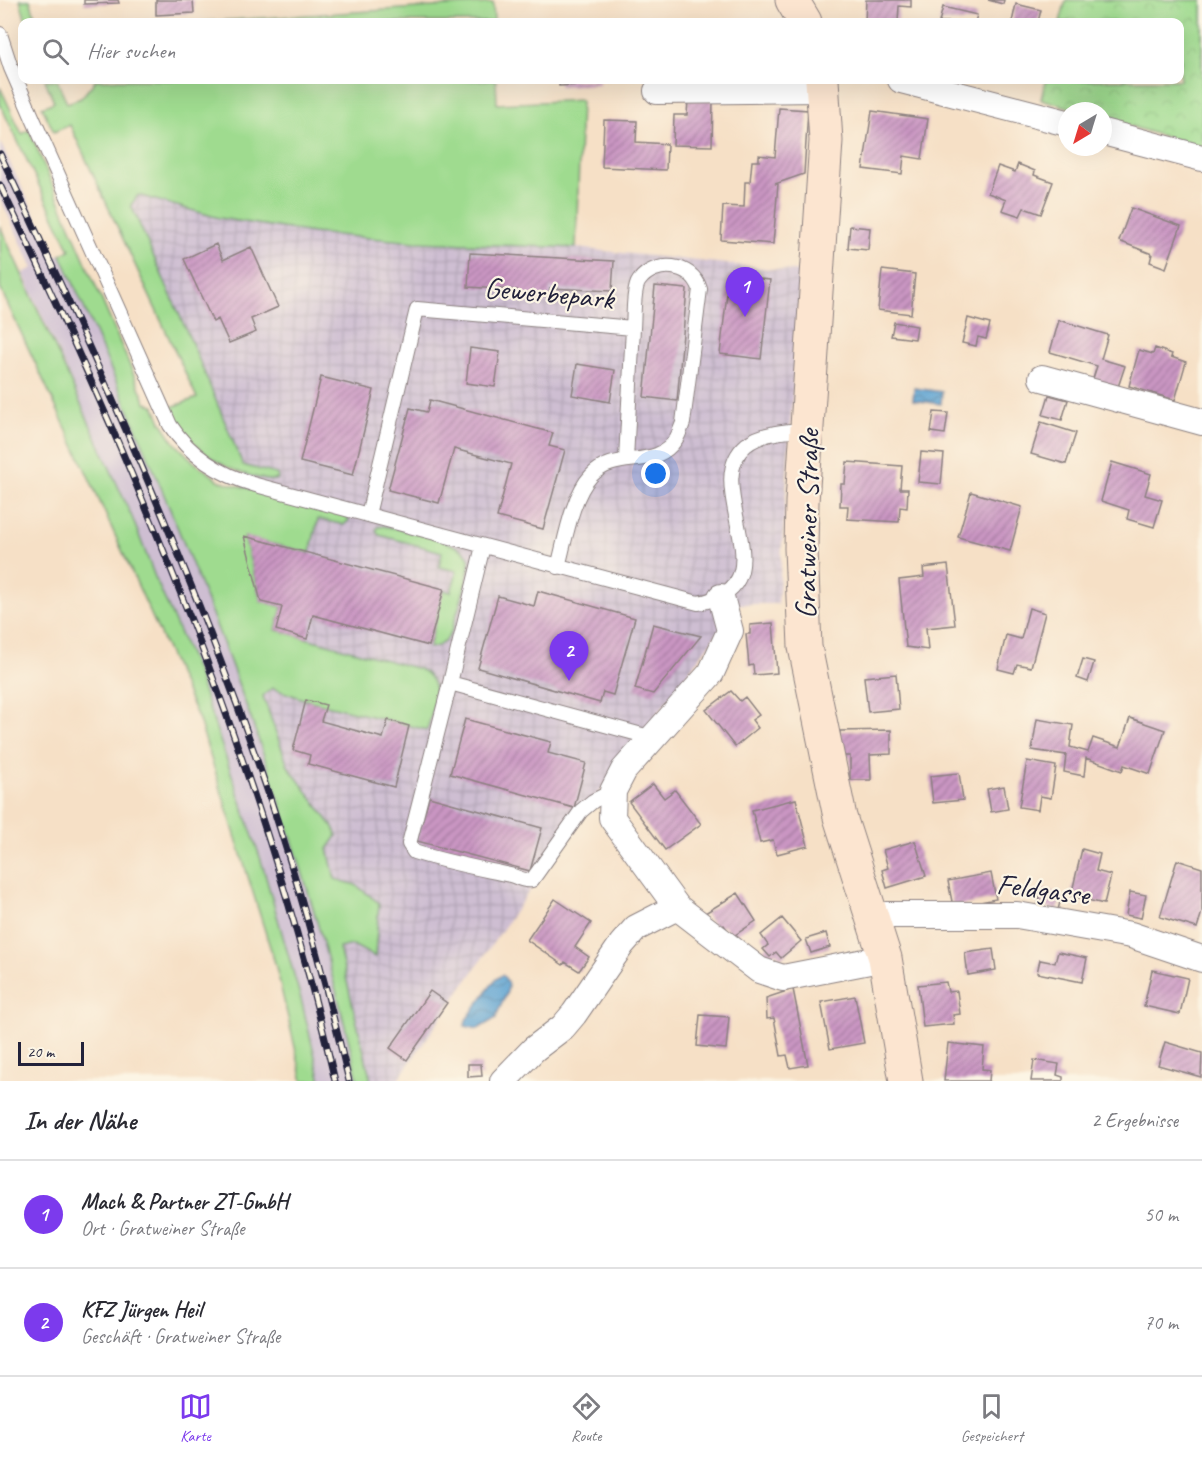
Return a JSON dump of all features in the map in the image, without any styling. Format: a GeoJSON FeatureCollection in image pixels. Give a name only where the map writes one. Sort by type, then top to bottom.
{"type":"FeatureCollection","features":[{"type":"Feature","properties":{"kind":"main road"},"geometry":{"type":"LineString","coordinates":[[792,0],[803,18]]}},
{"type":"Feature","properties":{"kind":"main road","name":"Gratweiner Straße"},"geometry":{"type":"LineString","coordinates":[[823,84],[826,141],[802,502],[801,549],[805,647],[840,817],[885,958],[906,1081]]}},
{"type":"Feature","properties":{"kind":"street"},"geometry":{"type":"LineString","coordinates":[[657,91],[823,84]]}},
{"type":"Feature","properties":{"kind":"street"},"geometry":{"type":"LineString","coordinates":[[916,84],[1058,121]]}},
{"type":"Feature","properties":{"kind":"street"},"geometry":{"type":"LineString","coordinates":[[1112,134],[1202,158]]}},
{"type":"Feature","properties":{"kind":"street"},"geometry":{"type":"LineString","coordinates":[[1042,378],[1202,422]]}},
{"type":"Feature","properties":{"kind":"street"},"geometry":{"type":"LineString","coordinates":[[721,597],[730,631],[711,673],[624,770],[613,792],[612,818],[677,907],[759,970],[783,978],[885,958]]}},
{"type":"Feature","properties":{"kind":"street"},"geometry":{"type":"LineString","coordinates":[[503,1081],[534,1049],[562,1027],[574,1014],[622,944],[636,928],[677,907]]}},
{"type":"Feature","properties":{"kind":"street","name":"Feldgasse"},"geometry":{"type":"LineString","coordinates":[[873,915],[1017,915],[1131,935],[1202,958]]}},
{"type":"Feature","properties":{"kind":"lane"},"geometry":{"type":"LineString","coordinates":[[0,34],[11,68],[34,121],[170,425],[187,447],[211,466],[239,480],[698,603],[721,597],[738,580],[742,568],[741,537],[732,486],[732,473],[737,456],[748,444],[758,439],[782,432],[808,430]]}},
{"type":"Feature","properties":{"kind":"lane","name":"Gewerbepark"},"geometry":{"type":"LineString","coordinates":[[368,515],[417,309],[633,328],[637,283],[649,271],[663,267],[688,271],[696,279],[700,289],[683,423],[675,440],[666,451],[649,459],[626,459],[604,465],[590,477],[578,498],[558,567]]}},
{"type":"Feature","properties":{"kind":"lane"},"geometry":{"type":"LineString","coordinates":[[626,459],[633,328]]}},
{"type":"Feature","properties":{"kind":"lane"},"geometry":{"type":"LineString","coordinates":[[483,546],[409,844],[414,852],[438,860],[514,876],[527,881],[532,880],[581,811],[593,801],[613,792]]}},
{"type":"Feature","properties":{"kind":"lane"},"geometry":{"type":"LineString","coordinates":[[450,683],[653,738]]}},
{"type":"Feature","properties":{"kind":"shaded area"},"geometry":{"type":"Polygon","coordinates":[[[0,142],[55,257],[70,250],[254,704],[364,1081],[321,1081],[301,999],[261,860],[196,670],[155,577],[132,517],[23,273],[33,268],[0,198],[0,142]]]}},
{"type":"Feature","properties":{"kind":"shaded area"},"geometry":{"type":"Polygon","coordinates":[[[138,194],[219,218],[313,233],[415,242],[576,248],[801,272],[778,604],[739,604],[580,818],[397,1081],[364,1081],[254,704],[261,602],[244,536],[243,465],[131,205],[138,194]]]}},
{"type":"Feature","properties":{"kind":"green space"},"geometry":{"type":"Polygon","coordinates":[[[20,0],[30,0],[36,18],[25,18],[20,0]]]}},
{"type":"Feature","properties":{"kind":"green space"},"geometry":{"type":"Polygon","coordinates":[[[1066,0],[1202,0],[1202,148],[1112,121],[1112,102],[1058,102],[1058,104],[1041,99],[1045,84],[1184,84],[1184,18],[1061,18],[1066,0]]]}},
{"type":"Feature","properties":{"kind":"green space"},"geometry":{"type":"Polygon","coordinates":[[[493,3],[494,18],[263,18],[493,3]]]}},
{"type":"Feature","properties":{"kind":"green space"},"geometry":{"type":"Polygon","coordinates":[[[47,84],[59,84],[67,103],[81,98],[93,84],[496,84],[497,104],[581,100],[576,248],[415,242],[313,233],[219,218],[138,195],[131,205],[243,465],[277,474],[278,479],[267,480],[241,473],[216,460],[194,443],[176,421],[169,408],[197,398],[70,125],[54,132],[42,107],[54,102],[47,84]]]}},
{"type":"Feature","properties":{"kind":"green space"},"geometry":{"type":"Polygon","coordinates":[[[0,87],[22,134],[29,130],[146,403],[154,405],[161,422],[175,443],[194,462],[220,481],[347,516],[349,520],[344,525],[318,519],[310,553],[244,537],[261,601],[282,607],[276,630],[419,669],[427,674],[435,688],[434,705],[427,730],[306,700],[272,688],[263,696],[288,766],[333,827],[337,836],[328,849],[335,879],[356,885],[379,903],[375,957],[353,945],[339,948],[371,1081],[358,1081],[332,974],[301,869],[230,661],[148,457],[61,255],[70,250],[0,104],[0,87]]]}},
{"type":"Feature","properties":{"kind":"green space"},"geometry":{"type":"Polygon","coordinates":[[[0,226],[132,517],[155,577],[196,670],[261,860],[301,999],[321,1081],[303,1081],[275,963],[199,720],[0,288],[0,226]]]}},
{"type":"Feature","properties":{"kind":"green space"},"geometry":{"type":"Polygon","coordinates":[[[384,526],[444,541],[465,552],[469,558],[466,583],[452,630],[440,645],[429,648],[443,590],[451,592],[457,571],[439,567],[442,552],[379,535],[376,530],[384,526]]]}},
{"type":"Feature","properties":{"kind":"water"},"geometry":{"type":"Polygon","coordinates":[[[914,388],[942,392],[941,404],[913,400],[914,388]]]}},
{"type":"Feature","properties":{"kind":"water"},"geometry":{"type":"Polygon","coordinates":[[[502,975],[508,985],[496,1018],[478,1029],[465,1026],[466,1020],[495,980],[502,975]]]}},
{"type":"Feature","properties":{"kind":"building"},"geometry":{"type":"Polygon","coordinates":[[[84,0],[118,0],[119,3],[84,4],[84,0]]]}},
{"type":"Feature","properties":{"kind":"building"},"geometry":{"type":"Polygon","coordinates":[[[156,0],[193,0],[194,13],[156,15],[156,0]]]}},
{"type":"Feature","properties":{"kind":"building"},"geometry":{"type":"Polygon","coordinates":[[[866,0],[911,0],[911,7],[899,6],[898,18],[865,18],[866,0]]]}},
{"type":"Feature","properties":{"kind":"building"},"geometry":{"type":"Polygon","coordinates":[[[988,0],[1004,0],[1003,4],[988,0]]]}},
{"type":"Feature","properties":{"kind":"building"},"geometry":{"type":"Polygon","coordinates":[[[1016,4],[1041,10],[1039,18],[1013,18],[1016,4]]]}},
{"type":"Feature","properties":{"kind":"building"},"geometry":{"type":"Polygon","coordinates":[[[943,7],[977,15],[976,18],[940,18],[943,7]]]}},
{"type":"Feature","properties":{"kind":"building"},"geometry":{"type":"Polygon","coordinates":[[[559,84],[599,84],[559,86],[559,84]]]}},
{"type":"Feature","properties":{"kind":"building"},"geometry":{"type":"Polygon","coordinates":[[[688,100],[713,100],[712,146],[673,145],[674,115],[687,115],[688,100]]]}},
{"type":"Feature","properties":{"kind":"building"},"geometry":{"type":"Polygon","coordinates":[[[779,108],[808,110],[804,174],[775,184],[778,184],[773,244],[721,240],[723,206],[744,207],[745,182],[750,182],[752,161],[759,161],[759,155],[775,157],[779,108]]]}},
{"type":"Feature","properties":{"kind":"building"},"geometry":{"type":"Polygon","coordinates":[[[872,111],[928,119],[922,159],[904,156],[902,174],[863,169],[872,111]]]}},
{"type":"Feature","properties":{"kind":"building"},"geometry":{"type":"Polygon","coordinates":[[[604,120],[637,121],[636,142],[667,144],[666,170],[602,167],[604,120]]]}},
{"type":"Feature","properties":{"kind":"building"},"geometry":{"type":"Polygon","coordinates":[[[1018,164],[1035,171],[1034,175],[1053,182],[1041,214],[1024,208],[1020,216],[1002,210],[1006,200],[988,193],[998,166],[1015,172],[1018,164]]]}},
{"type":"Feature","properties":{"kind":"building"},"geometry":{"type":"Polygon","coordinates":[[[1131,208],[1181,226],[1166,268],[1150,262],[1152,254],[1119,241],[1131,208]]]}},
{"type":"Feature","properties":{"kind":"building"},"geometry":{"type":"Polygon","coordinates":[[[850,226],[870,228],[868,250],[848,248],[850,226]]]}},
{"type":"Feature","properties":{"kind":"building"},"geometry":{"type":"Polygon","coordinates":[[[216,244],[223,260],[251,247],[278,307],[251,319],[256,332],[229,343],[218,319],[213,322],[184,259],[216,244]]]}},
{"type":"Feature","properties":{"kind":"building"},"geometry":{"type":"Polygon","coordinates":[[[470,253],[614,261],[612,291],[550,288],[549,296],[517,294],[517,290],[468,287],[470,253]]]}},
{"type":"Feature","properties":{"kind":"building"},"geometry":{"type":"Polygon","coordinates":[[[882,270],[915,274],[911,314],[878,310],[882,270]]]}},
{"type":"Feature","properties":{"kind":"building"},"geometry":{"type":"Polygon","coordinates":[[[729,276],[770,280],[761,359],[720,354],[729,276]]]}},
{"type":"Feature","properties":{"kind":"building"},"geometry":{"type":"Polygon","coordinates":[[[655,286],[687,289],[677,401],[644,397],[655,286]]]}},
{"type":"Feature","properties":{"kind":"building"},"geometry":{"type":"Polygon","coordinates":[[[968,318],[990,324],[986,339],[978,337],[976,346],[962,343],[968,318]]]}},
{"type":"Feature","properties":{"kind":"building"},"geometry":{"type":"Polygon","coordinates":[[[1059,320],[1108,335],[1101,359],[1125,366],[1116,393],[1091,385],[1097,366],[1050,352],[1059,320]]]}},
{"type":"Feature","properties":{"kind":"building"},"geometry":{"type":"Polygon","coordinates":[[[894,322],[917,326],[915,339],[891,336],[894,322]]]}},
{"type":"Feature","properties":{"kind":"building"},"geometry":{"type":"Polygon","coordinates":[[[470,348],[500,352],[495,387],[466,383],[470,348]]]}},
{"type":"Feature","properties":{"kind":"building"},"geometry":{"type":"Polygon","coordinates":[[[1155,348],[1186,362],[1175,400],[1129,386],[1139,350],[1153,354],[1155,348]]]}},
{"type":"Feature","properties":{"kind":"building"},"geometry":{"type":"Polygon","coordinates":[[[577,364],[615,370],[610,402],[572,395],[577,364]]]}},
{"type":"Feature","properties":{"kind":"building"},"geometry":{"type":"Polygon","coordinates":[[[321,377],[374,390],[353,475],[300,462],[321,377]]]}},
{"type":"Feature","properties":{"kind":"building"},"geometry":{"type":"Polygon","coordinates":[[[1049,395],[1068,400],[1062,420],[1043,415],[1049,395]]]}},
{"type":"Feature","properties":{"kind":"building"},"geometry":{"type":"Polygon","coordinates":[[[430,400],[553,433],[549,446],[565,450],[543,529],[497,517],[511,464],[454,449],[439,503],[388,490],[410,408],[427,412],[430,400]]]}},
{"type":"Feature","properties":{"kind":"building"},"geometry":{"type":"Polygon","coordinates":[[[934,412],[948,413],[945,434],[931,432],[934,412]]]}},
{"type":"Feature","properties":{"kind":"building"},"geometry":{"type":"Polygon","coordinates":[[[1041,422],[1076,433],[1066,464],[1031,454],[1041,422]]]}},
{"type":"Feature","properties":{"kind":"building"},"geometry":{"type":"Polygon","coordinates":[[[921,452],[944,454],[941,484],[918,482],[921,452]]]}},
{"type":"Feature","properties":{"kind":"building"},"geometry":{"type":"Polygon","coordinates":[[[847,462],[902,466],[900,489],[908,489],[907,508],[900,507],[899,522],[847,519],[848,506],[840,506],[841,484],[845,484],[847,462]]]}},
{"type":"Feature","properties":{"kind":"building"},"geometry":{"type":"Polygon","coordinates":[[[1112,462],[1151,474],[1145,495],[1162,500],[1154,527],[1127,519],[1129,510],[1101,501],[1112,462]]]}},
{"type":"Feature","properties":{"kind":"building"},"geometry":{"type":"Polygon","coordinates":[[[971,492],[1022,507],[1010,551],[958,537],[971,492]]]}},
{"type":"Feature","properties":{"kind":"building"},"geometry":{"type":"Polygon","coordinates":[[[244,536],[444,589],[429,646],[313,615],[307,639],[276,630],[282,607],[261,602],[244,536]]]}},
{"type":"Feature","properties":{"kind":"building"},"geometry":{"type":"Polygon","coordinates":[[[948,565],[955,625],[926,628],[928,650],[906,647],[899,580],[924,577],[923,568],[948,565]]]}},
{"type":"Feature","properties":{"kind":"building"},"geometry":{"type":"Polygon","coordinates":[[[538,591],[635,618],[613,695],[603,692],[600,703],[478,668],[498,596],[534,606],[538,591]]]}},
{"type":"Feature","properties":{"kind":"building"},"geometry":{"type":"Polygon","coordinates":[[[1029,608],[1045,613],[1031,667],[1017,664],[1014,673],[998,669],[1006,635],[1021,639],[1029,608]]]}},
{"type":"Feature","properties":{"kind":"building"},"geometry":{"type":"Polygon","coordinates":[[[773,623],[777,673],[754,675],[753,665],[749,666],[746,634],[750,634],[750,625],[773,623]]]}},
{"type":"Feature","properties":{"kind":"building"},"geometry":{"type":"Polygon","coordinates":[[[653,624],[701,636],[653,694],[635,689],[653,624]]]}},
{"type":"Feature","properties":{"kind":"building"},"geometry":{"type":"Polygon","coordinates":[[[1083,659],[1094,662],[1088,682],[1077,678],[1083,659]]]}},
{"type":"Feature","properties":{"kind":"building"},"geometry":{"type":"Polygon","coordinates":[[[896,674],[899,709],[868,712],[864,677],[896,674]]]}},
{"type":"Feature","properties":{"kind":"building"},"geometry":{"type":"Polygon","coordinates":[[[731,691],[740,701],[745,697],[759,715],[752,720],[758,728],[735,747],[706,710],[731,691]]]}},
{"type":"Feature","properties":{"kind":"building"},"geometry":{"type":"Polygon","coordinates":[[[306,700],[326,705],[321,721],[383,738],[388,720],[409,726],[394,787],[308,764],[310,755],[293,750],[306,700]]]}},
{"type":"Feature","properties":{"kind":"building"},"geometry":{"type":"Polygon","coordinates":[[[1130,718],[1165,730],[1150,774],[1124,765],[1122,771],[1086,758],[1084,776],[1064,772],[1066,755],[1032,750],[1037,719],[1073,725],[1070,747],[1088,752],[1093,738],[1120,747],[1130,718]]]}},
{"type":"Feature","properties":{"kind":"building"},"geometry":{"type":"Polygon","coordinates":[[[465,719],[551,742],[548,753],[586,763],[574,808],[450,774],[465,719]]]}},
{"type":"Feature","properties":{"kind":"building"},"geometry":{"type":"Polygon","coordinates":[[[891,730],[891,754],[870,755],[871,780],[850,780],[850,756],[840,756],[840,731],[891,730]]]}},
{"type":"Feature","properties":{"kind":"building"},"geometry":{"type":"Polygon","coordinates":[[[1027,761],[1056,766],[1051,798],[1040,796],[1038,810],[1019,807],[1027,761]]]}},
{"type":"Feature","properties":{"kind":"building"},"geometry":{"type":"Polygon","coordinates":[[[959,773],[963,800],[933,803],[930,776],[959,773]]]}},
{"type":"Feature","properties":{"kind":"building"},"geometry":{"type":"Polygon","coordinates":[[[653,784],[664,798],[675,790],[701,824],[665,850],[629,802],[653,784]]]}},
{"type":"Feature","properties":{"kind":"building"},"geometry":{"type":"Polygon","coordinates":[[[1004,786],[1008,809],[991,812],[987,789],[1004,786]]]}},
{"type":"Feature","properties":{"kind":"building"},"geometry":{"type":"Polygon","coordinates":[[[429,797],[542,828],[530,871],[417,841],[429,797]]]}},
{"type":"Feature","properties":{"kind":"building"},"geometry":{"type":"Polygon","coordinates":[[[796,799],[808,846],[777,854],[773,840],[760,843],[752,810],[796,799]]]}},
{"type":"Feature","properties":{"kind":"building"},"geometry":{"type":"Polygon","coordinates":[[[915,841],[926,876],[887,888],[882,870],[888,868],[883,850],[915,841]]]}},
{"type":"Feature","properties":{"kind":"building"},"geometry":{"type":"Polygon","coordinates":[[[1082,849],[1100,854],[1096,871],[1111,875],[1104,904],[1071,896],[1082,849]]]}},
{"type":"Feature","properties":{"kind":"building"},"geometry":{"type":"Polygon","coordinates":[[[1177,860],[1202,868],[1202,912],[1197,928],[1160,917],[1177,860]]]}},
{"type":"Feature","properties":{"kind":"building"},"geometry":{"type":"Polygon","coordinates":[[[991,873],[996,899],[953,907],[948,881],[991,873]]]}},
{"type":"Feature","properties":{"kind":"building"},"geometry":{"type":"Polygon","coordinates":[[[1042,889],[1062,894],[1058,910],[1038,905],[1042,889]]]}},
{"type":"Feature","properties":{"kind":"building"},"geometry":{"type":"Polygon","coordinates":[[[1130,892],[1146,895],[1141,918],[1126,915],[1130,892]]]}},
{"type":"Feature","properties":{"kind":"building"},"geometry":{"type":"Polygon","coordinates":[[[738,893],[756,921],[732,937],[724,925],[716,930],[705,913],[738,893]]]}},
{"type":"Feature","properties":{"kind":"building"},"geometry":{"type":"Polygon","coordinates":[[[555,899],[591,923],[575,947],[589,957],[579,971],[565,962],[563,965],[527,940],[555,899]]]}},
{"type":"Feature","properties":{"kind":"building"},"geometry":{"type":"Polygon","coordinates":[[[782,918],[801,941],[781,958],[776,952],[770,957],[763,949],[768,945],[761,935],[782,918]]]}},
{"type":"Feature","properties":{"kind":"building"},"geometry":{"type":"Polygon","coordinates":[[[826,933],[830,947],[811,953],[806,939],[826,933]]]}},
{"type":"Feature","properties":{"kind":"building"},"geometry":{"type":"Polygon","coordinates":[[[993,949],[996,970],[968,975],[965,953],[993,949]]]}},
{"type":"Feature","properties":{"kind":"building"},"geometry":{"type":"Polygon","coordinates":[[[1058,952],[1087,958],[1082,982],[1037,973],[1040,960],[1055,963],[1058,952]]]}},
{"type":"Feature","properties":{"kind":"building"},"geometry":{"type":"Polygon","coordinates":[[[1152,970],[1188,978],[1180,1014],[1144,1006],[1152,970]]]}},
{"type":"Feature","properties":{"kind":"building"},"geometry":{"type":"Polygon","coordinates":[[[946,982],[948,992],[957,991],[960,1014],[953,1015],[954,1024],[923,1027],[918,985],[946,982]]]}},
{"type":"Feature","properties":{"kind":"building"},"geometry":{"type":"Polygon","coordinates":[[[793,989],[808,1065],[790,1068],[787,1055],[781,1056],[774,1018],[767,1019],[766,998],[793,989]]]}},
{"type":"Feature","properties":{"kind":"building"},"geometry":{"type":"Polygon","coordinates":[[[430,991],[447,1003],[407,1060],[390,1048],[430,991]]]}},
{"type":"Feature","properties":{"kind":"building"},"geometry":{"type":"Polygon","coordinates":[[[855,996],[864,1043],[830,1049],[821,1002],[855,996]]]}},
{"type":"Feature","properties":{"kind":"building"},"geometry":{"type":"Polygon","coordinates":[[[700,1015],[729,1017],[726,1049],[697,1046],[700,1015]]]}},
{"type":"Feature","properties":{"kind":"building"},"geometry":{"type":"Polygon","coordinates":[[[1165,1042],[1202,1053],[1201,1077],[1158,1065],[1165,1042]]]}},
{"type":"Feature","properties":{"kind":"building"},"geometry":{"type":"Polygon","coordinates":[[[948,1043],[984,1047],[982,1069],[990,1070],[989,1081],[944,1081],[948,1043]]]}},
{"type":"Feature","properties":{"kind":"building"},"geometry":{"type":"Polygon","coordinates":[[[1034,1060],[1059,1064],[1057,1075],[1063,1077],[1063,1081],[1031,1081],[1034,1060]]]}},
{"type":"Feature","properties":{"kind":"building"},"geometry":{"type":"Polygon","coordinates":[[[468,1064],[481,1064],[482,1076],[468,1077],[468,1064]]]}},
{"type":"Feature","properties":{"kind":"railway"},"geometry":{"type":"LineString","coordinates":[[0,154],[138,458],[232,691],[297,885],[349,1081]]}},
{"type":"Feature","properties":{"kind":"railway"},"geometry":{"type":"LineString","coordinates":[[0,185],[101,402],[193,624],[272,850],[306,965],[335,1081]]}},
{"type":"Feature","properties":{"kind":"place","name":"Mach & Partner ZT-GmbH"},"geometry":{"type":"Point","coordinates":[745,317]}},
{"type":"Feature","properties":{"kind":"place","name":"KFZ Jürgen Heil"},"geometry":{"type":"Point","coordinates":[569,681]}}]}
